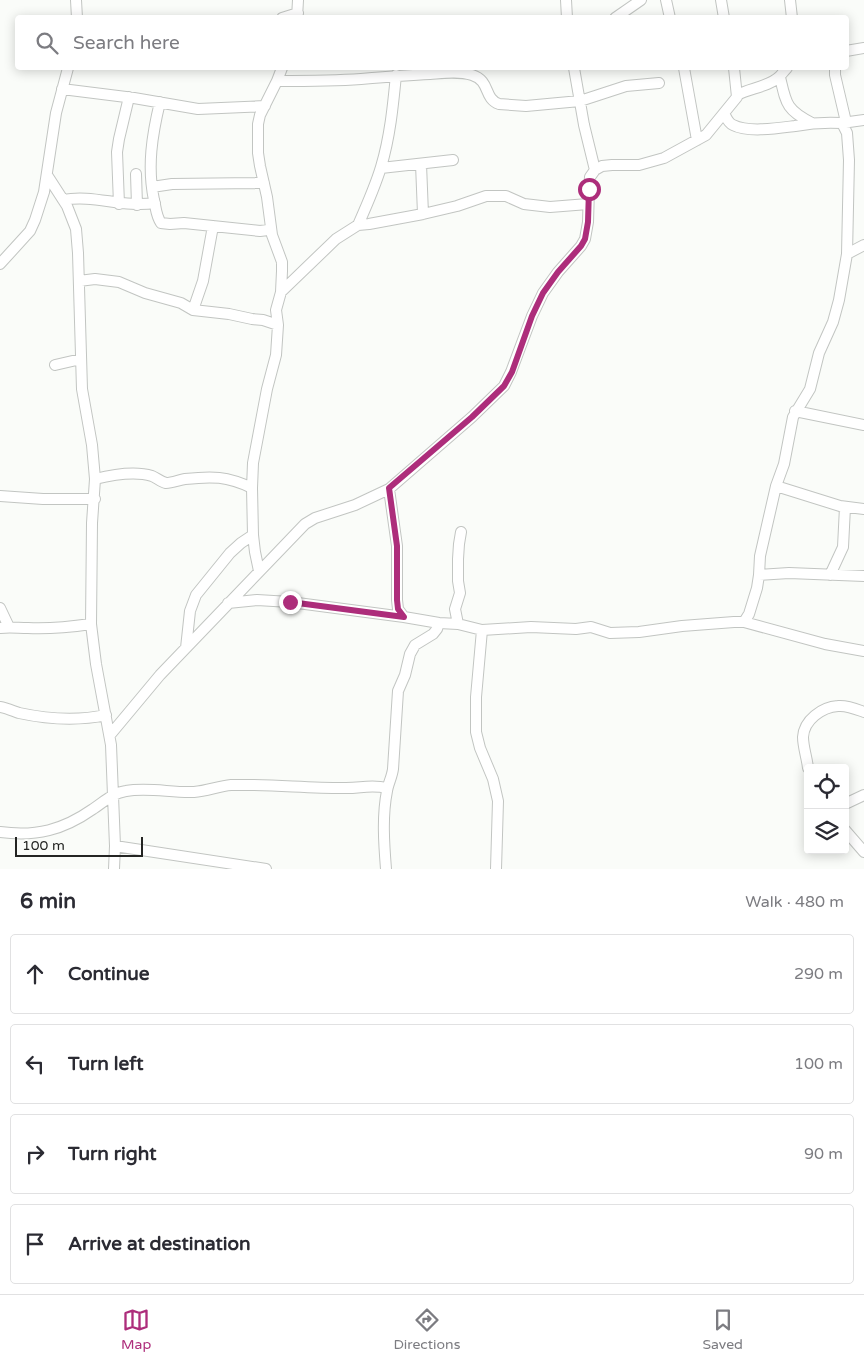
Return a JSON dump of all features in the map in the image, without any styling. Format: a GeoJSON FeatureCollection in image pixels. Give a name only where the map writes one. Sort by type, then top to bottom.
{"type":"FeatureCollection","features":[{"type":"Feature","properties":{"kind":"street"},"geometry":{"type":"LineString","coordinates":[[76,0],[77,15]]}},
{"type":"Feature","properties":{"kind":"street"},"geometry":{"type":"LineString","coordinates":[[297,15],[298,0]]}},
{"type":"Feature","properties":{"kind":"street"},"geometry":{"type":"LineString","coordinates":[[566,0],[568,15]]}},
{"type":"Feature","properties":{"kind":"street"},"geometry":{"type":"LineString","coordinates":[[619,15],[641,0]]}},
{"type":"Feature","properties":{"kind":"street"},"geometry":{"type":"LineString","coordinates":[[666,0],[669,15]]}},
{"type":"Feature","properties":{"kind":"street"},"geometry":{"type":"LineString","coordinates":[[721,0],[724,15]]}},
{"type":"Feature","properties":{"kind":"street"},"geometry":{"type":"LineString","coordinates":[[790,0],[792,15]]}},
{"type":"Feature","properties":{"kind":"street"},"geometry":{"type":"LineString","coordinates":[[849,50],[864,48]]}},
{"type":"Feature","properties":{"kind":"street"},"geometry":{"type":"LineString","coordinates":[[0,264],[30,231],[36,220],[44,192],[53,129],[67,70]]}},
{"type":"Feature","properties":{"kind":"street"},"geometry":{"type":"LineString","coordinates":[[259,570],[255,552],[252,488],[255,451],[267,389],[276,355],[278,326],[276,310],[281,292],[282,262],[272,235],[258,153],[258,124],[260,115],[281,70]]}},
{"type":"Feature","properties":{"kind":"street"},"geometry":{"type":"LineString","coordinates":[[574,70],[584,125],[595,170]]}},
{"type":"Feature","properties":{"kind":"street"},"geometry":{"type":"LineString","coordinates":[[684,70],[697,140]]}},
{"type":"Feature","properties":{"kind":"street"},"geometry":{"type":"LineString","coordinates":[[734,70],[737,97]]}},
{"type":"Feature","properties":{"kind":"street"},"geometry":{"type":"LineString","coordinates":[[110,735],[160,675],[305,524],[315,518],[355,505],[389,488],[472,417],[504,386],[512,372],[532,316],[543,293],[585,239],[590,177],[595,170],[602,166],[648,163],[664,158],[706,135],[737,95],[743,91],[768,84],[785,70]]}},
{"type":"Feature","properties":{"kind":"street"},"geometry":{"type":"LineString","coordinates":[[744,622],[753,603],[759,575],[760,556],[776,486],[784,464],[793,417],[795,411],[807,396],[819,353],[833,322],[840,300],[847,254],[850,160],[835,70]]}},
{"type":"Feature","properties":{"kind":"street"},"geometry":{"type":"LineString","coordinates":[[277,81],[336,81],[396,75],[460,73],[482,80],[493,101],[499,104],[526,106],[580,101],[626,86],[659,83]]}},
{"type":"Feature","properties":{"kind":"street"},"geometry":{"type":"LineString","coordinates":[[358,225],[381,168],[392,118],[396,75]]}},
{"type":"Feature","properties":{"kind":"street"},"geometry":{"type":"LineString","coordinates":[[780,76],[783,94],[788,106],[795,114],[813,124]]}},
{"type":"Feature","properties":{"kind":"street"},"geometry":{"type":"LineString","coordinates":[[62,89],[198,109],[265,106]]}},
{"type":"Feature","properties":{"kind":"street"},"geometry":{"type":"LineString","coordinates":[[119,204],[117,152],[129,98]]}},
{"type":"Feature","properties":{"kind":"street"},"geometry":{"type":"LineString","coordinates":[[160,102],[150,156],[154,203],[161,223],[260,231],[272,228]]}},
{"type":"Feature","properties":{"kind":"street"},"geometry":{"type":"LineString","coordinates":[[724,113],[734,126],[748,128],[771,129],[864,120]]}},
{"type":"Feature","properties":{"kind":"street"},"geometry":{"type":"LineString","coordinates":[[381,168],[453,160]]}},
{"type":"Feature","properties":{"kind":"street"},"geometry":{"type":"LineString","coordinates":[[421,164],[423,214]]}},
{"type":"Feature","properties":{"kind":"street"},"geometry":{"type":"LineString","coordinates":[[136,174],[137,205]]}},
{"type":"Feature","properties":{"kind":"street"},"geometry":{"type":"LineString","coordinates":[[47,175],[70,212],[76,229],[82,398],[92,445],[95,479],[92,523],[91,624],[96,664],[110,735],[115,846],[114,869]]}},
{"type":"Feature","properties":{"kind":"street"},"geometry":{"type":"LineString","coordinates":[[152,187],[172,184],[264,183]]}},
{"type":"Feature","properties":{"kind":"street"},"geometry":{"type":"LineString","coordinates":[[281,292],[336,239],[358,225],[423,214],[486,196],[506,196],[524,204],[543,207],[588,204]]}},
{"type":"Feature","properties":{"kind":"street"},"geometry":{"type":"LineString","coordinates":[[63,200],[76,198],[137,205],[154,203]]}},
{"type":"Feature","properties":{"kind":"street"},"geometry":{"type":"LineString","coordinates":[[193,310],[204,280],[213,226]]}},
{"type":"Feature","properties":{"kind":"street"},"geometry":{"type":"LineString","coordinates":[[847,254],[864,245]]}},
{"type":"Feature","properties":{"kind":"street"},"geometry":{"type":"LineString","coordinates":[[78,281],[95,279],[120,282],[145,293],[181,303],[193,310],[264,320],[278,326]]}},
{"type":"Feature","properties":{"kind":"street"},"geometry":{"type":"LineString","coordinates":[[55,365],[81,360]]}},
{"type":"Feature","properties":{"kind":"street"},"geometry":{"type":"LineString","coordinates":[[795,411],[864,425]]}},
{"type":"Feature","properties":{"kind":"street"},"geometry":{"type":"LineString","coordinates":[[95,479],[108,476],[144,475],[152,476],[167,483],[210,477],[238,481],[252,488]]}},
{"type":"Feature","properties":{"kind":"street"},"geometry":{"type":"LineString","coordinates":[[776,486],[846,507],[864,509]]}},
{"type":"Feature","properties":{"kind":"street"},"geometry":{"type":"LineString","coordinates":[[389,488],[397,546],[398,609],[404,617]]}},
{"type":"Feature","properties":{"kind":"street"},"geometry":{"type":"LineString","coordinates":[[0,496],[43,499],[95,499]]}},
{"type":"Feature","properties":{"kind":"street"},"geometry":{"type":"LineString","coordinates":[[830,575],[843,547],[846,507]]}},
{"type":"Feature","properties":{"kind":"street"},"geometry":{"type":"LineString","coordinates":[[458,624],[455,609],[460,593],[458,559],[461,532]]}},
{"type":"Feature","properties":{"kind":"street"},"geometry":{"type":"LineString","coordinates":[[186,648],[188,619],[196,596],[230,553],[254,535]]}},
{"type":"Feature","properties":{"kind":"street"},"geometry":{"type":"LineString","coordinates":[[759,575],[789,573],[864,576]]}},
{"type":"Feature","properties":{"kind":"street"},"geometry":{"type":"LineString","coordinates":[[228,603],[257,600],[290,602],[404,617],[439,624],[458,624],[482,630],[531,627],[576,629],[591,627],[610,633],[744,622],[825,644],[864,651]]}},
{"type":"Feature","properties":{"kind":"street"},"geometry":{"type":"LineString","coordinates":[[0,608],[4,627],[59,628],[91,624]]}},
{"type":"Feature","properties":{"kind":"street"},"geometry":{"type":"LineString","coordinates":[[386,869],[384,806],[387,788],[392,778],[398,691],[415,644],[433,634],[438,629],[439,624]]}},
{"type":"Feature","properties":{"kind":"street"},"geometry":{"type":"LineString","coordinates":[[482,630],[476,697],[476,732],[498,801],[496,869]]}},
{"type":"Feature","properties":{"kind":"street"},"geometry":{"type":"LineString","coordinates":[[807,764],[804,734],[812,717],[837,706],[852,707],[864,712]]}},
{"type":"Feature","properties":{"kind":"street"},"geometry":{"type":"LineString","coordinates":[[0,707],[31,715],[69,719],[93,718],[106,715]]}},
{"type":"Feature","properties":{"kind":"street"},"geometry":{"type":"LineString","coordinates":[[0,832],[27,834],[61,827],[88,813],[112,795],[126,791],[193,792],[232,785],[344,788],[374,786],[387,788]]}},
{"type":"Feature","properties":{"kind":"street"},"geometry":{"type":"LineString","coordinates":[[849,802],[864,795]]}},
{"type":"Feature","properties":{"kind":"street"},"geometry":{"type":"LineString","coordinates":[[849,835],[864,852]]}},
{"type":"Feature","properties":{"kind":"street"},"geometry":{"type":"LineString","coordinates":[[115,846],[266,869]]}},
{"type":"Feature","properties":{"kind":"route"},"geometry":{"type":"LineString","coordinates":[[290,602],[404,617],[398,609],[397,546],[389,488],[450,437],[504,386],[512,372],[515,359],[543,293],[585,239],[588,222],[589,189]]}}]}
